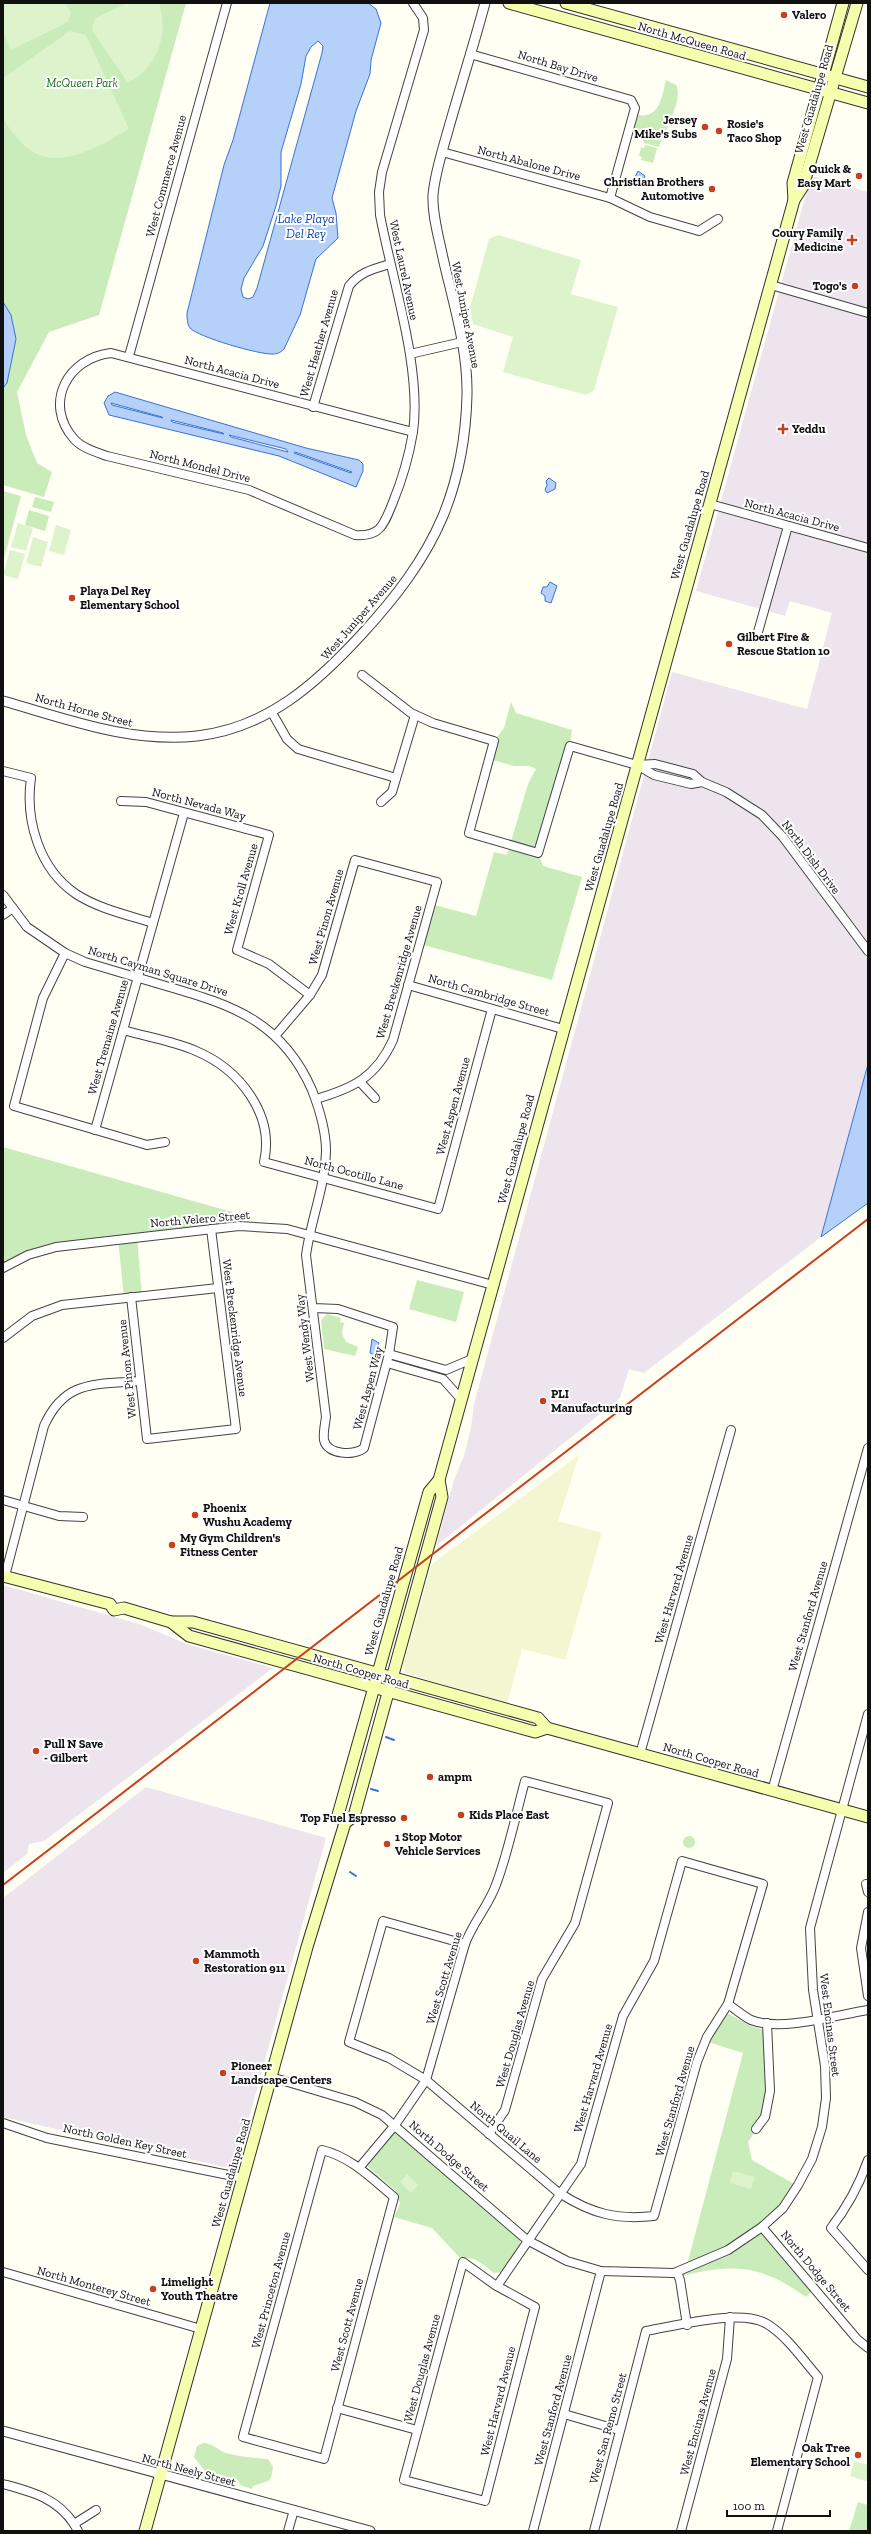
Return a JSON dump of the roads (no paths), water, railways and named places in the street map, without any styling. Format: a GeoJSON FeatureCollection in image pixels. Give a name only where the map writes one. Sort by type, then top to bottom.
{"type":"FeatureCollection","features":[{"type":"Feature","properties":{"kind":"main road","name":"North McQueen Road"},"geometry":{"type":"LineString","coordinates":[[509,3],[868,103]]}},
{"type":"Feature","properties":{"kind":"main road","name":"North McQueen Road"},"geometry":{"type":"LineString","coordinates":[[566,3],[868,87]]}},
{"type":"Feature","properties":{"kind":"main road","name":"West Guadalupe Road"},"geometry":{"type":"LineString","coordinates":[[145,2531],[271,2077],[345,1823],[354,1816],[393,1678],[442,1497],[439,1480],[460,1398],[794,200],[803,186],[830,93],[828,77],[843,3]]}},
{"type":"Feature","properties":{"kind":"main road","name":"West Guadalupe Road"},"geometry":{"type":"LineString","coordinates":[[794,200],[793,183],[818,90],[828,77],[857,3]]}},
{"type":"Feature","properties":{"kind":"main road"},"geometry":{"type":"LineString","coordinates":[[640,40],[653,37],[669,41],[674,33]]}},
{"type":"Feature","properties":{"kind":"main road","name":"West Guadalupe Road"},"geometry":{"type":"LineString","coordinates":[[345,1823],[338,1815],[429,1492],[439,1480]]}},
{"type":"Feature","properties":{"kind":"main road","name":"North Cooper Road"},"geometry":{"type":"LineString","coordinates":[[4,1576],[110,1604],[114,1610],[124,1608],[171,1622],[193,1622],[538,1718],[547,1728],[868,1817]]}},
{"type":"Feature","properties":{"kind":"main road","name":"North Cooper Road"},"geometry":{"type":"LineString","coordinates":[[171,1622],[189,1636],[388,1693],[535,1732],[547,1728]]}},
{"type":"Feature","properties":{"kind":"street","name":"West Commerce Avenue"},"geometry":{"type":"LineString","coordinates":[[129,356],[227,3]]}},
{"type":"Feature","properties":{"kind":"street","name":"West Laurel Avenue"},"geometry":{"type":"LineString","coordinates":[[368,536],[375,534],[385,522],[400,485],[413,432],[413,386],[410,354],[380,215],[379,192],[382,172],[424,30],[423,18],[413,3]]}},
{"type":"Feature","properties":{"kind":"street","name":"West Juniper Avenue"},"geometry":{"type":"LineString","coordinates":[[271,711],[299,695],[339,659],[402,588],[429,546],[445,513],[462,456],[467,393],[462,342],[434,212],[434,183],[485,3]]}},
{"type":"Feature","properties":{"kind":"street","name":"North Bay Drive"},"geometry":{"type":"LineString","coordinates":[[470,54],[631,100],[635,108],[610,198]]}},
{"type":"Feature","properties":{"kind":"street","name":"North Abalone Drive"},"geometry":{"type":"LineString","coordinates":[[442,152],[610,198],[650,217],[699,231],[718,219]]}},
{"type":"Feature","properties":{"kind":"street","name":"West Heather Avenue"},"geometry":{"type":"LineString","coordinates":[[313,407],[349,286],[357,277],[368,270],[390,264]]}},
{"type":"Feature","properties":{"kind":"street"},"geometry":{"type":"LineString","coordinates":[[771,285],[868,313]]}},
{"type":"Feature","properties":{"kind":"street"},"geometry":{"type":"LineString","coordinates":[[410,354],[462,342]]}},
{"type":"Feature","properties":{"kind":"street","name":"North Acacia Drive"},"geometry":{"type":"LineString","coordinates":[[62,392],[65,380],[74,370],[96,354],[110,353],[129,356],[313,407],[413,432]]}},
{"type":"Feature","properties":{"kind":"street","name":"North Mondel Drive"},"geometry":{"type":"LineString","coordinates":[[62,392],[60,404],[62,419],[75,441],[88,449],[107,456],[250,490],[355,535],[368,536]]}},
{"type":"Feature","properties":{"kind":"street","name":"North Acacia Drive"},"geometry":{"type":"LineString","coordinates":[[710,504],[868,548]]}},
{"type":"Feature","properties":{"kind":"street"},"geometry":{"type":"LineString","coordinates":[[758,632],[788,526]]}},
{"type":"Feature","properties":{"kind":"street"},"geometry":{"type":"LineString","coordinates":[[362,675],[415,715],[392,792],[381,802]]}},
{"type":"Feature","properties":{"kind":"street","name":"North Horne Street"},"geometry":{"type":"LineString","coordinates":[[3,701],[119,733],[151,737],[200,735],[238,726],[271,711]]}},
{"type":"Feature","properties":{"kind":"street"},"geometry":{"type":"LineString","coordinates":[[271,711],[287,739],[298,749],[396,778]]}},
{"type":"Feature","properties":{"kind":"street","name":"North Dish Drive"},"geometry":{"type":"LineString","coordinates":[[415,715],[433,723],[494,741],[469,833],[538,853],[570,746],[637,765],[663,766],[693,774],[702,782],[726,792],[762,815],[783,837],[868,951]]}},
{"type":"Feature","properties":{"kind":"street"},"geometry":{"type":"LineString","coordinates":[[3,771],[31,778],[28,796],[30,818],[34,833],[48,864],[60,880],[76,894],[96,905],[153,923]]}},
{"type":"Feature","properties":{"kind":"street","name":"North Nevada Way"},"geometry":{"type":"LineString","coordinates":[[122,801],[146,802],[269,835]]}},
{"type":"Feature","properties":{"kind":"street","name":"West Tremaine Avenue"},"geometry":{"type":"LineString","coordinates":[[95,1130],[184,813]]}},
{"type":"Feature","properties":{"kind":"street","name":"West Kroll Avenue"},"geometry":{"type":"LineString","coordinates":[[269,835],[237,950],[269,964],[310,995]]}},
{"type":"Feature","properties":{"kind":"street","name":"West Pinon Avenue"},"geometry":{"type":"LineString","coordinates":[[275,1036],[310,995],[322,975],[329,955],[355,860],[437,882]]}},
{"type":"Feature","properties":{"kind":"street","name":"West Breckenridge Avenue"},"geometry":{"type":"LineString","coordinates":[[316,1099],[360,1082],[376,1070],[386,1056],[393,1040],[437,882]]}},
{"type":"Feature","properties":{"kind":"street","name":"North Cayman Square Drive"},"geometry":{"type":"LineString","coordinates":[[3,895],[27,927],[65,953],[138,978],[237,1008],[275,1036],[293,1056],[316,1099],[326,1149],[325,1177],[309,1234]]}},
{"type":"Feature","properties":{"kind":"street"},"geometry":{"type":"LineString","coordinates":[[3,915],[13,908]]}},
{"type":"Feature","properties":{"kind":"street"},"geometry":{"type":"LineString","coordinates":[[65,953],[43,998],[14,1106],[147,1145],[165,1142]]}},
{"type":"Feature","properties":{"kind":"street","name":"North Cambridge Street"},"geometry":{"type":"LineString","coordinates":[[408,985],[563,1028]]}},
{"type":"Feature","properties":{"kind":"street","name":"West Aspen Avenue"},"geometry":{"type":"LineString","coordinates":[[438,1209],[492,1009]]}},
{"type":"Feature","properties":{"kind":"street","name":"North Ocotillo Lane"},"geometry":{"type":"LineString","coordinates":[[123,1030],[196,1051],[214,1060],[235,1075],[247,1090],[261,1118],[268,1147],[264,1162],[325,1177],[438,1209]]}},
{"type":"Feature","properties":{"kind":"street"},"geometry":{"type":"LineString","coordinates":[[360,1082],[375,1098]]}},
{"type":"Feature","properties":{"kind":"street","name":"North Velero Street"},"geometry":{"type":"LineString","coordinates":[[3,1268],[28,1255],[56,1247],[211,1229],[262,1226],[309,1234],[493,1284]]}},
{"type":"Feature","properties":{"kind":"street","name":"West Breckenridge Avenue"},"geometry":{"type":"LineString","coordinates":[[147,1439],[236,1429],[211,1229]]}},
{"type":"Feature","properties":{"kind":"street","name":"West Wendy Way"},"geometry":{"type":"LineString","coordinates":[[309,1234],[306,1255],[314,1308],[326,1417],[324,1440],[327,1446],[335,1450],[345,1453],[359,1452]]}},
{"type":"Feature","properties":{"kind":"street"},"geometry":{"type":"LineString","coordinates":[[3,1338],[32,1316],[62,1305],[218,1288]]}},
{"type":"Feature","properties":{"kind":"street","name":"West Pinon Avenue"},"geometry":{"type":"LineString","coordinates":[[131,1297],[147,1439]]}},
{"type":"Feature","properties":{"kind":"street","name":"West Aspen Way"},"geometry":{"type":"LineString","coordinates":[[314,1308],[338,1309],[393,1327],[387,1363],[364,1448],[359,1452]]}},
{"type":"Feature","properties":{"kind":"street"},"geometry":{"type":"LineString","coordinates":[[389,1354],[446,1370],[472,1359]]}},
{"type":"Feature","properties":{"kind":"street"},"geometry":{"type":"LineString","coordinates":[[387,1363],[443,1379],[460,1398]]}},
{"type":"Feature","properties":{"kind":"street"},"geometry":{"type":"LineString","coordinates":[[4,1576],[25,1506],[44,1426],[55,1405],[72,1391],[84,1386],[140,1381]]}},
{"type":"Feature","properties":{"kind":"street","name":"West Harvard Avenue"},"geometry":{"type":"LineString","coordinates":[[640,1754],[731,1430]]}},
{"type":"Feature","properties":{"kind":"street","name":"West Stanford Avenue"},"geometry":{"type":"LineString","coordinates":[[772,1791],[868,1448]]}},
{"type":"Feature","properties":{"kind":"street"},"geometry":{"type":"LineString","coordinates":[[3,1500],[59,1516],[83,1517]]}},
{"type":"Feature","properties":{"kind":"street","name":"West Encinas Street"},"geometry":{"type":"LineString","coordinates":[[602,2271],[676,2272],[728,2250],[762,2227],[783,2208],[798,2185],[812,2158],[822,2127],[826,2098],[825,2066],[810,1961],[810,1928],[868,1714]]}},
{"type":"Feature","properties":{"kind":"street","name":"West Scott Avenue"},"geometry":{"type":"LineString","coordinates":[[324,2459],[394,2197],[359,2168],[394,2125],[426,2080],[465,1944],[470,1931],[490,1900],[497,1882],[525,1781],[608,1803]]}},
{"type":"Feature","properties":{"kind":"street","name":"West Douglas Avenue"},"geometry":{"type":"LineString","coordinates":[[489,2134],[506,2110],[542,1978],[575,1923],[608,1803]]}},
{"type":"Feature","properties":{"kind":"street","name":"West Harvard Avenue"},"geometry":{"type":"LineString","coordinates":[[404,2480],[485,2501],[535,2307],[497,2286],[581,2164],[623,2016],[654,1960],[682,1861],[763,1884]]}},
{"type":"Feature","properties":{"kind":"street","name":"West Stanford Avenue"},"geometry":{"type":"LineString","coordinates":[[654,2216],[697,2062],[707,2037],[728,2004],[763,1884]]}},
{"type":"Feature","properties":{"kind":"street"},"geometry":{"type":"LineString","coordinates":[[868,1912],[861,1948],[868,1996]]}},
{"type":"Feature","properties":{"kind":"street","name":"North Quail Lane"},"geometry":{"type":"LineString","coordinates":[[465,1944],[383,1921],[349,2042],[389,2058],[426,2080],[560,2194],[579,2206],[602,2214],[628,2219],[654,2216]]}},
{"type":"Feature","properties":{"kind":"street"},"geometry":{"type":"LineString","coordinates":[[728,2004],[750,2019],[767,2024],[784,2024],[868,2010]]}},
{"type":"Feature","properties":{"kind":"street"},"geometry":{"type":"LineString","coordinates":[[756,2130],[765,2117],[770,2091],[767,2024]]}},
{"type":"Feature","properties":{"kind":"street","name":"North Dodge Street"},"geometry":{"type":"LineString","coordinates":[[271,2077],[368,2107],[394,2125],[528,2240],[567,2261],[602,2271]]}},
{"type":"Feature","properties":{"kind":"street","name":"North Golden Key Street"},"geometry":{"type":"LineString","coordinates":[[3,2123],[47,2138],[243,2178]]}},
{"type":"Feature","properties":{"kind":"street","name":"West Princeton Avenue"},"geometry":{"type":"LineString","coordinates":[[324,2459],[243,2437],[322,2150],[336,2153],[359,2168]]}},
{"type":"Feature","properties":{"kind":"street"},"geometry":{"type":"LineString","coordinates":[[868,2160],[860,2183],[846,2209],[831,2228],[868,2270]]}},
{"type":"Feature","properties":{"kind":"street","name":"North Dodge Street"},"geometry":{"type":"LineString","coordinates":[[762,2227],[857,2339],[868,2348]]}},
{"type":"Feature","properties":{"kind":"street","name":"West Douglas Avenue"},"geometry":{"type":"LineString","coordinates":[[404,2480],[463,2262],[497,2286]]}},
{"type":"Feature","properties":{"kind":"street","name":"West Stanford Avenue"},"geometry":{"type":"LineString","coordinates":[[533,2531],[602,2271]]}},
{"type":"Feature","properties":{"kind":"street","name":"North Monterey Street"},"geometry":{"type":"LineString","coordinates":[[3,2272],[201,2329]]}},
{"type":"Feature","properties":{"kind":"street"},"geometry":{"type":"LineString","coordinates":[[676,2272],[680,2280],[687,2325],[730,2317],[742,2317],[766,2324],[779,2333],[818,2377],[777,2531]]}},
{"type":"Feature","properties":{"kind":"street","name":"West Encinas Avenue"},"geometry":{"type":"LineString","coordinates":[[681,2531],[727,2359],[730,2339],[730,2317]]}},
{"type":"Feature","properties":{"kind":"street","name":"West San Remo Street"},"geometry":{"type":"LineString","coordinates":[[593,2531],[646,2331],[687,2325]]}},
{"type":"Feature","properties":{"kind":"street"},"geometry":{"type":"LineString","coordinates":[[338,2408],[417,2430]]}},
{"type":"Feature","properties":{"kind":"street"},"geometry":{"type":"LineString","coordinates":[[564,2414],[619,2430]]}},
{"type":"Feature","properties":{"kind":"street","name":"North Neely Street"},"geometry":{"type":"LineString","coordinates":[[3,2431],[370,2531]]}},
{"type":"Feature","properties":{"kind":"street"},"geometry":{"type":"LineString","coordinates":[[3,2484],[34,2493],[53,2501],[66,2512],[76,2528],[96,2510]]}},
{"type":"Feature","properties":{"kind":"street"},"geometry":{"type":"LineString","coordinates":[[288,2531],[294,2510]]}},
{"type":"Feature","properties":{"kind":"water","name":"Lake Playa Del Rey"},"geometry":{"type":"Polygon","coordinates":[[[270,3],[368,3],[376,9],[381,23],[371,60],[370,74],[356,111],[332,198],[336,213],[338,238],[316,259],[300,315],[284,349],[276,354],[266,354],[230,345],[195,332],[190,328],[188,323],[187,313],[224,165],[233,140],[270,3]],[[318,41],[311,47],[306,56],[301,84],[281,152],[281,186],[276,206],[263,246],[244,278],[241,289],[243,297],[248,299],[253,297],[257,288],[323,46],[318,41]]]}},
{"type":"Feature","properties":{"kind":"water"},"geometry":{"type":"Polygon","coordinates":[[[638,171],[645,176],[642,186],[639,188],[634,186],[633,181],[638,171]]]}},
{"type":"Feature","properties":{"kind":"water"},"geometry":{"type":"Polygon","coordinates":[[[3,302],[11,315],[16,339],[7,383],[3,388],[3,302]]]}},
{"type":"Feature","properties":{"kind":"water"},"geometry":{"type":"Polygon","coordinates":[[[115,392],[306,448],[359,460],[363,464],[363,471],[356,487],[279,456],[109,415],[104,403],[108,396],[115,392]],[[111,403],[112,405],[163,418],[111,403]],[[171,420],[172,422],[224,434],[171,420]],[[229,435],[231,437],[288,452],[286,449],[229,435]],[[295,452],[294,453],[351,473],[352,472],[295,452]]]}},
{"type":"Feature","properties":{"kind":"water"},"geometry":{"type":"Polygon","coordinates":[[[549,478],[556,483],[555,489],[547,493],[545,490],[547,485],[546,481],[549,478]]]}},
{"type":"Feature","properties":{"kind":"water"},"geometry":{"type":"Polygon","coordinates":[[[550,582],[557,586],[551,603],[545,601],[545,596],[541,593],[543,587],[547,587],[550,582]]]}},
{"type":"Feature","properties":{"kind":"water"},"geometry":{"type":"Polygon","coordinates":[[[868,1064],[868,1203],[821,1237],[868,1064]]]}},
{"type":"Feature","properties":{"kind":"water"},"geometry":{"type":"Polygon","coordinates":[[[372,1339],[379,1343],[375,1355],[370,1353],[372,1339]]]}},
{"type":"Feature","properties":{"kind":"waterway"},"geometry":{"type":"LineString","coordinates":[[386,1737],[394,1740]]}},
{"type":"Feature","properties":{"kind":"waterway"},"geometry":{"type":"LineString","coordinates":[[371,1789],[378,1791]]}},
{"type":"Feature","properties":{"kind":"waterway"},"geometry":{"type":"LineString","coordinates":[[350,1872],[356,1876]]}},
{"type":"Feature","properties":{"kind":"railway"},"geometry":{"type":"LineString","coordinates":[[3,1885],[868,1219]]}},
{"type":"Feature","properties":{"kind":"place","name":"Valero"},"geometry":{"type":"Point","coordinates":[784,15]}},
{"type":"Feature","properties":{"kind":"place","name":"Jersey Mike's Subs"},"geometry":{"type":"Point","coordinates":[705,127]}},
{"type":"Feature","properties":{"kind":"place","name":"Rosie's Taco Shop"},"geometry":{"type":"Point","coordinates":[719,131]}},
{"type":"Feature","properties":{"kind":"place","name":"Quick & Easy Mart"},"geometry":{"type":"Point","coordinates":[859,176]}},
{"type":"Feature","properties":{"kind":"place","name":"Christian Brothers Automotive"},"geometry":{"type":"Point","coordinates":[712,189]}},
{"type":"Feature","properties":{"kind":"place","name":"Coury Family Medicine"},"geometry":{"type":"Point","coordinates":[852,240]}},
{"type":"Feature","properties":{"kind":"place","name":"Togo's"},"geometry":{"type":"Point","coordinates":[855,286]}},
{"type":"Feature","properties":{"kind":"place","name":"Yeddu"},"geometry":{"type":"Point","coordinates":[783,429]}},
{"type":"Feature","properties":{"kind":"place","name":"Playa Del Rey Elementary School"},"geometry":{"type":"Point","coordinates":[72,598]}},
{"type":"Feature","properties":{"kind":"place","name":"Gilbert Fire & Rescue Station 10"},"geometry":{"type":"Point","coordinates":[729,644]}},
{"type":"Feature","properties":{"kind":"place","name":"PLI Manufacturing"},"geometry":{"type":"Point","coordinates":[543,1401]}},
{"type":"Feature","properties":{"kind":"place","name":"Phoenix Wushu Academy"},"geometry":{"type":"Point","coordinates":[195,1515]}},
{"type":"Feature","properties":{"kind":"place","name":"My Gym Children's Fitness Center"},"geometry":{"type":"Point","coordinates":[172,1545]}},
{"type":"Feature","properties":{"kind":"place","name":"Pull N Save - Gilbert"},"geometry":{"type":"Point","coordinates":[36,1751]}},
{"type":"Feature","properties":{"kind":"place","name":"ampm"},"geometry":{"type":"Point","coordinates":[430,1777]}},
{"type":"Feature","properties":{"kind":"place","name":"Kids Place East"},"geometry":{"type":"Point","coordinates":[461,1815]}},
{"type":"Feature","properties":{"kind":"place","name":"Top Fuel Espresso"},"geometry":{"type":"Point","coordinates":[404,1818]}},
{"type":"Feature","properties":{"kind":"place","name":"1 Stop Motor Vehicle Services"},"geometry":{"type":"Point","coordinates":[387,1844]}},
{"type":"Feature","properties":{"kind":"place","name":"Mammoth Restoration 911"},"geometry":{"type":"Point","coordinates":[196,1961]}},
{"type":"Feature","properties":{"kind":"place","name":"Pioneer Landscape Centers"},"geometry":{"type":"Point","coordinates":[223,2073]}},
{"type":"Feature","properties":{"kind":"place","name":"Limelight Youth Theatre"},"geometry":{"type":"Point","coordinates":[153,2289]}},
{"type":"Feature","properties":{"kind":"place","name":"Oak Tree Elementary School"},"geometry":{"type":"Point","coordinates":[858,2455]}},
{"type":"Feature","properties":{"kind":"park label","name":"McQueen Park"},"geometry":{"type":"Point","coordinates":[82,83]}}]}
